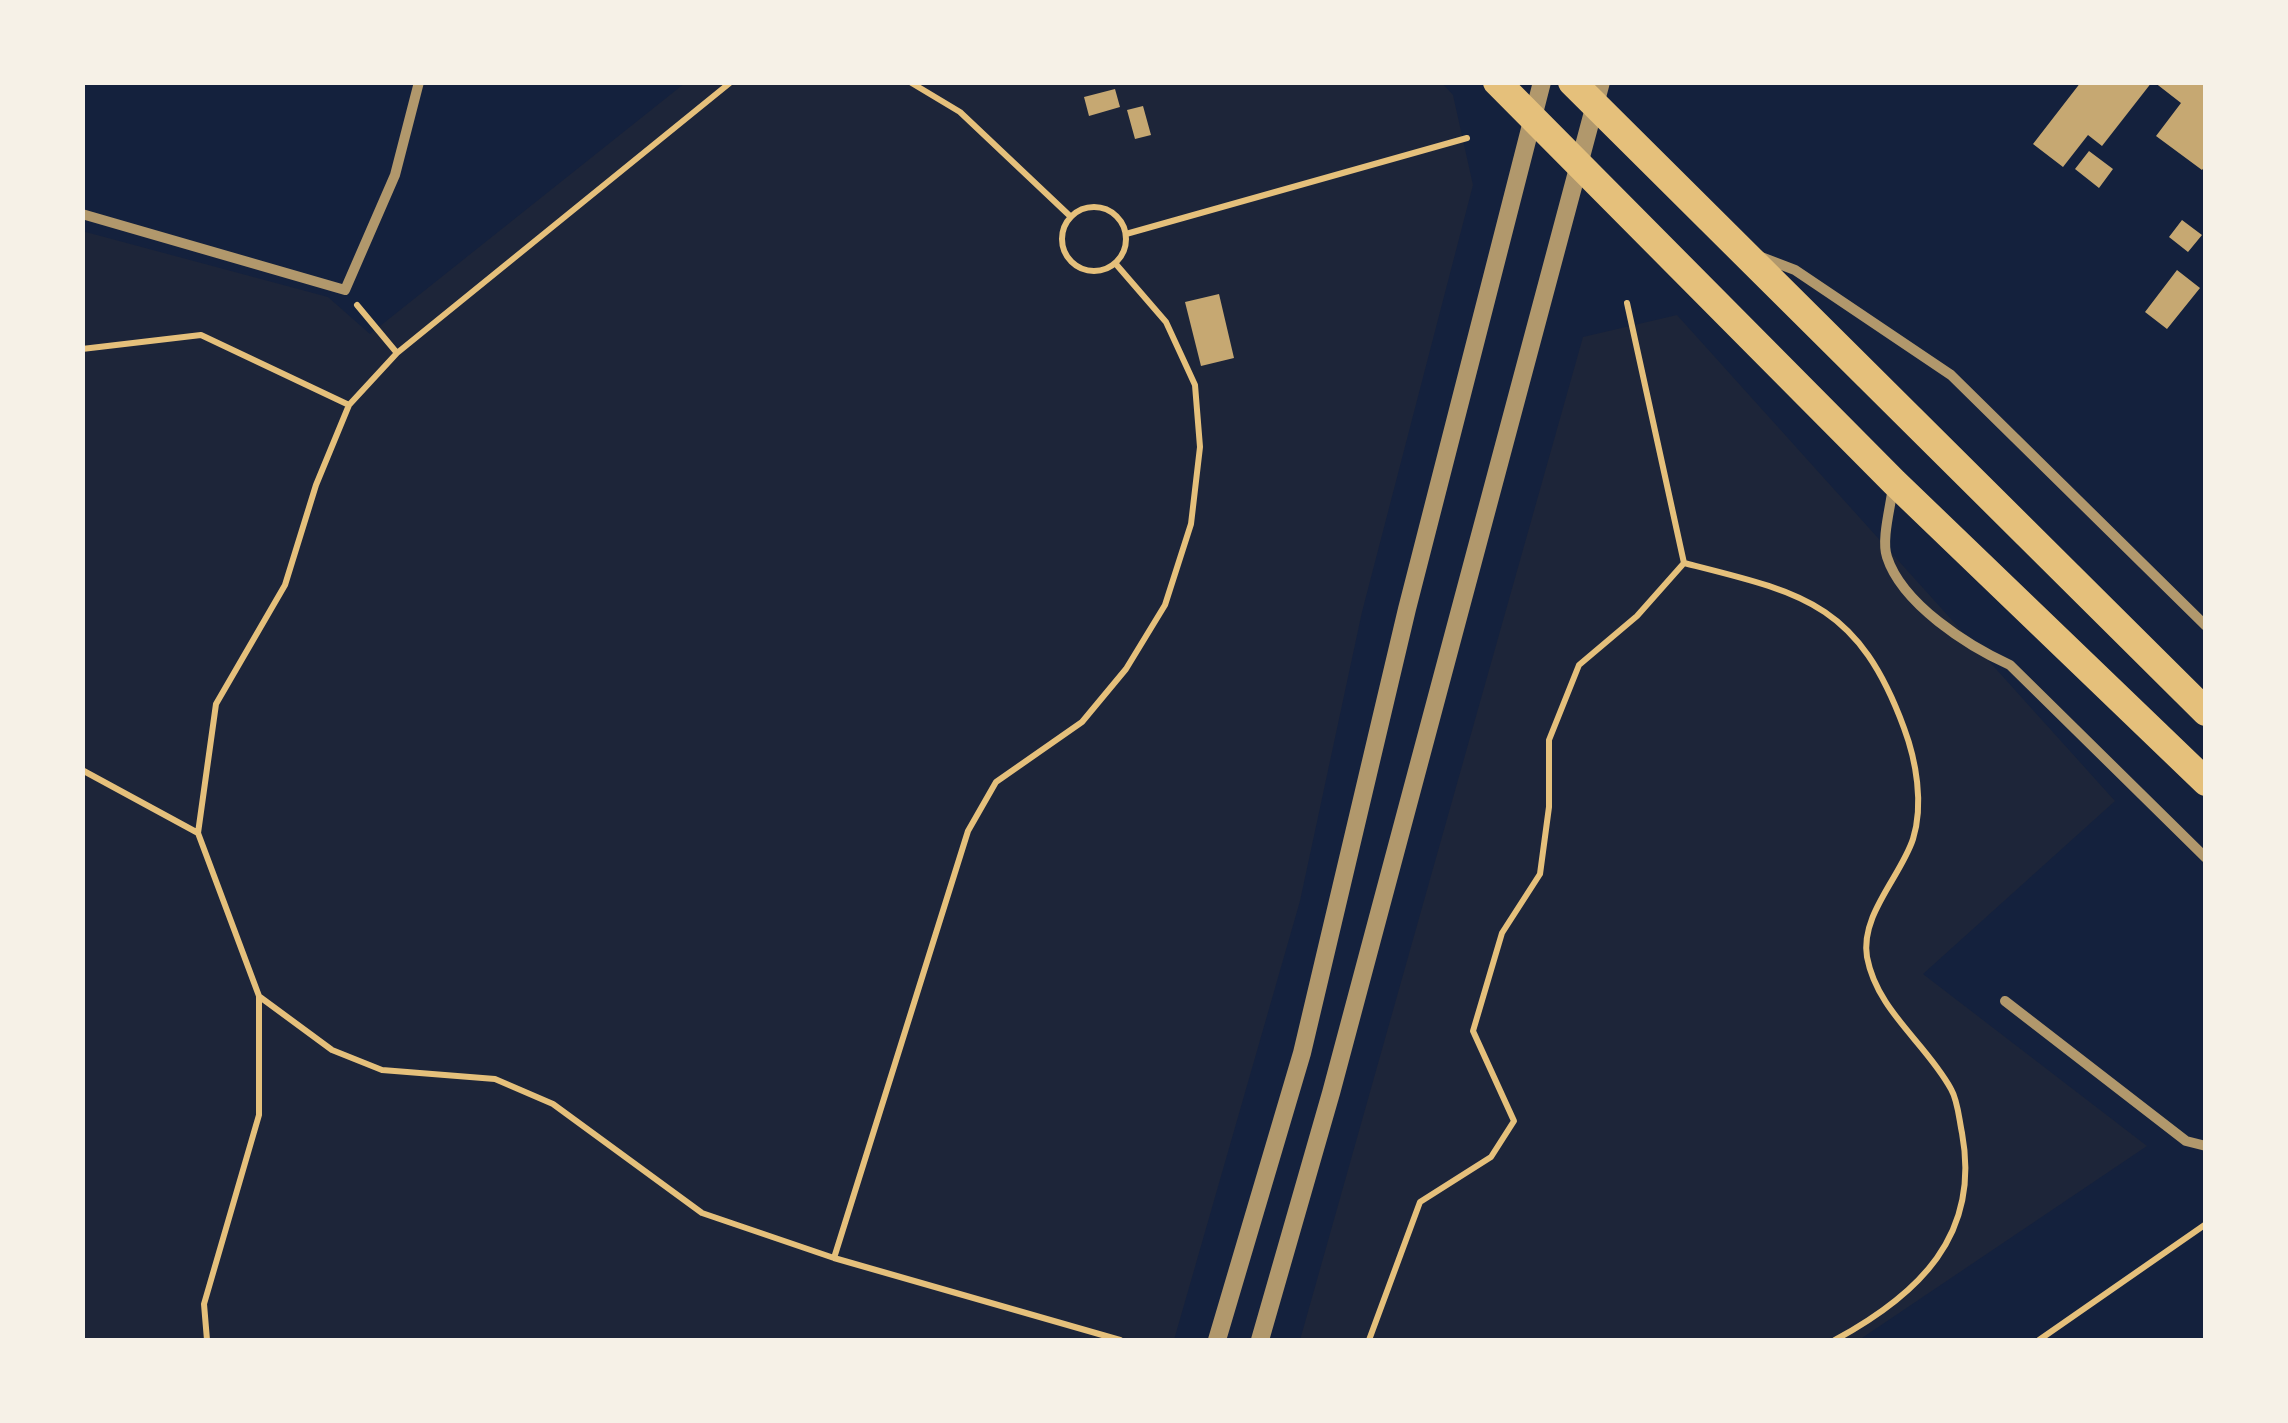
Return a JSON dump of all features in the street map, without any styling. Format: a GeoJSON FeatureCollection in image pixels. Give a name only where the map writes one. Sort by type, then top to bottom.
{"type":"FeatureCollection","features":[{"type":"Feature","properties":{"kind":"highway"},"geometry":{"type":"LineString","coordinates":[[1497,82],[1894,482],[2206,782]]}},
{"type":"Feature","properties":{"kind":"highway"},"geometry":{"type":"LineString","coordinates":[[1572,82],[1598,95],[1741,250],[2206,712]]}},
{"type":"Feature","properties":{"kind":"street"},"geometry":{"type":"LineString","coordinates":[[82,214],[346,290],[395,175],[419,82]]}},
{"type":"Feature","properties":{"kind":"street"},"geometry":{"type":"LineString","coordinates":[[1217,1340],[1302,1053],[1407,609],[1542,82]]}},
{"type":"Feature","properties":{"kind":"street"},"geometry":{"type":"LineString","coordinates":[[1260,1340],[1332,1094],[1598,95]]}},
{"type":"Feature","properties":{"kind":"street"},"geometry":{"type":"LineString","coordinates":[[1741,250],[1796,270],[1952,375],[2206,626]]}},
{"type":"Feature","properties":{"kind":"street"},"geometry":{"type":"LineString","coordinates":[[1894,482],[1886,556],[1917,603],[1969,647],[2010,664],[2206,858]]}},
{"type":"Feature","properties":{"kind":"street"},"geometry":{"type":"LineString","coordinates":[[2005,1001],[2186,1141],[2206,1146]]}},
{"type":"Feature","properties":{"kind":"path"},"geometry":{"type":"LineString","coordinates":[[207,1340],[204,1304],[259,1115],[259,996],[198,833],[216,704],[284,585],[316,485],[349,405],[397,354],[732,82]]}},
{"type":"Feature","properties":{"kind":"path"},"geometry":{"type":"LineString","coordinates":[[910,82],[960,112],[1071,217]]}},
{"type":"Feature","properties":{"kind":"path"},"geometry":{"type":"LineString","coordinates":[[1126,234],[1467,138]]}},
{"type":"Feature","properties":{"kind":"path"},"geometry":{"type":"LineString","coordinates":[[1088,208],[1108,211],[1126,234],[1116,262],[1095,271],[1075,265],[1063,247],[1062,236],[1071,217],[1088,208]]}},
{"type":"Feature","properties":{"kind":"path"},"geometry":{"type":"LineString","coordinates":[[834,1258],[968,831],[996,782],[1082,722],[1126,669],[1165,605],[1192,524],[1200,447],[1195,384],[1166,322],[1116,262]]}},
{"type":"Feature","properties":{"kind":"path"},"geometry":{"type":"LineString","coordinates":[[346,290],[397,354]]}},
{"type":"Feature","properties":{"kind":"path"},"geometry":{"type":"LineString","coordinates":[[1627,304],[1684,563]]}},
{"type":"Feature","properties":{"kind":"path"},"geometry":{"type":"LineString","coordinates":[[82,349],[201,334],[349,405]]}},
{"type":"Feature","properties":{"kind":"path"},"geometry":{"type":"LineString","coordinates":[[1369,1340],[1420,1202],[1492,1157],[1514,1122],[1473,1030],[1502,933],[1540,874],[1549,807],[1549,740],[1561,710],[1580,664],[1637,616],[1684,563]]}},
{"type":"Feature","properties":{"kind":"path"},"geometry":{"type":"LineString","coordinates":[[1684,563],[1783,588],[1853,630],[1890,690],[1917,763],[1914,837],[1876,912],[1866,954],[1881,1000],[1922,1044],[1954,1093],[1966,1158],[1960,1211],[1942,1256],[1903,1296],[1835,1340]]}},
{"type":"Feature","properties":{"kind":"path"},"geometry":{"type":"LineString","coordinates":[[82,770],[198,833]]}},
{"type":"Feature","properties":{"kind":"path"},"geometry":{"type":"LineString","coordinates":[[259,996],[332,1050],[382,1070],[496,1079],[553,1104],[702,1213],[834,1258],[1120,1340]]}},
{"type":"Feature","properties":{"kind":"path"},"geometry":{"type":"LineString","coordinates":[[2039,1340],[2206,1224]]}},
{"type":"Feature","properties":{"kind":"shaded area"},"geometry":{"type":"Polygon","coordinates":[[[1441,82],[1453,95],[1473,185],[1362,612],[1300,901],[1174,1340],[83,1340],[82,231],[328,297],[370,334],[685,83],[1441,82]]]}},
{"type":"Feature","properties":{"kind":"shaded area"},"geometry":{"type":"Polygon","coordinates":[[[1677,315],[2115,801],[1923,974],[2147,1146],[1859,1340],[1300,1340],[1583,337],[1677,315]]]}},
{"type":"Feature","properties":{"kind":"building"},"geometry":{"type":"Polygon","coordinates":[[[2081,82],[2152,82],[2102,146],[2088,135],[2063,167],[2033,144],[2081,82]]]}},
{"type":"Feature","properties":{"kind":"building"},"geometry":{"type":"Polygon","coordinates":[[[2154,82],[2206,82],[2206,165],[2202,170],[2156,136],[2181,103],[2154,82]]]}},
{"type":"Feature","properties":{"kind":"building"},"geometry":{"type":"Polygon","coordinates":[[[1115,89],[1120,107],[1089,116],[1084,97],[1115,89]]]}},
{"type":"Feature","properties":{"kind":"building"},"geometry":{"type":"Polygon","coordinates":[[[1143,106],[1151,135],[1135,139],[1127,110],[1143,106]]]}},
{"type":"Feature","properties":{"kind":"building"},"geometry":{"type":"Polygon","coordinates":[[[2089,151],[2113,169],[2099,188],[2075,169],[2089,151]]]}},
{"type":"Feature","properties":{"kind":"building"},"geometry":{"type":"Polygon","coordinates":[[[2182,220],[2202,235],[2188,252],[2169,237],[2182,220]]]}},
{"type":"Feature","properties":{"kind":"building"},"geometry":{"type":"Polygon","coordinates":[[[2177,270],[2200,288],[2167,329],[2145,312],[2177,270]]]}},
{"type":"Feature","properties":{"kind":"building"},"geometry":{"type":"Polygon","coordinates":[[[1219,294],[1234,358],[1201,366],[1185,302],[1219,294]]]}}]}
